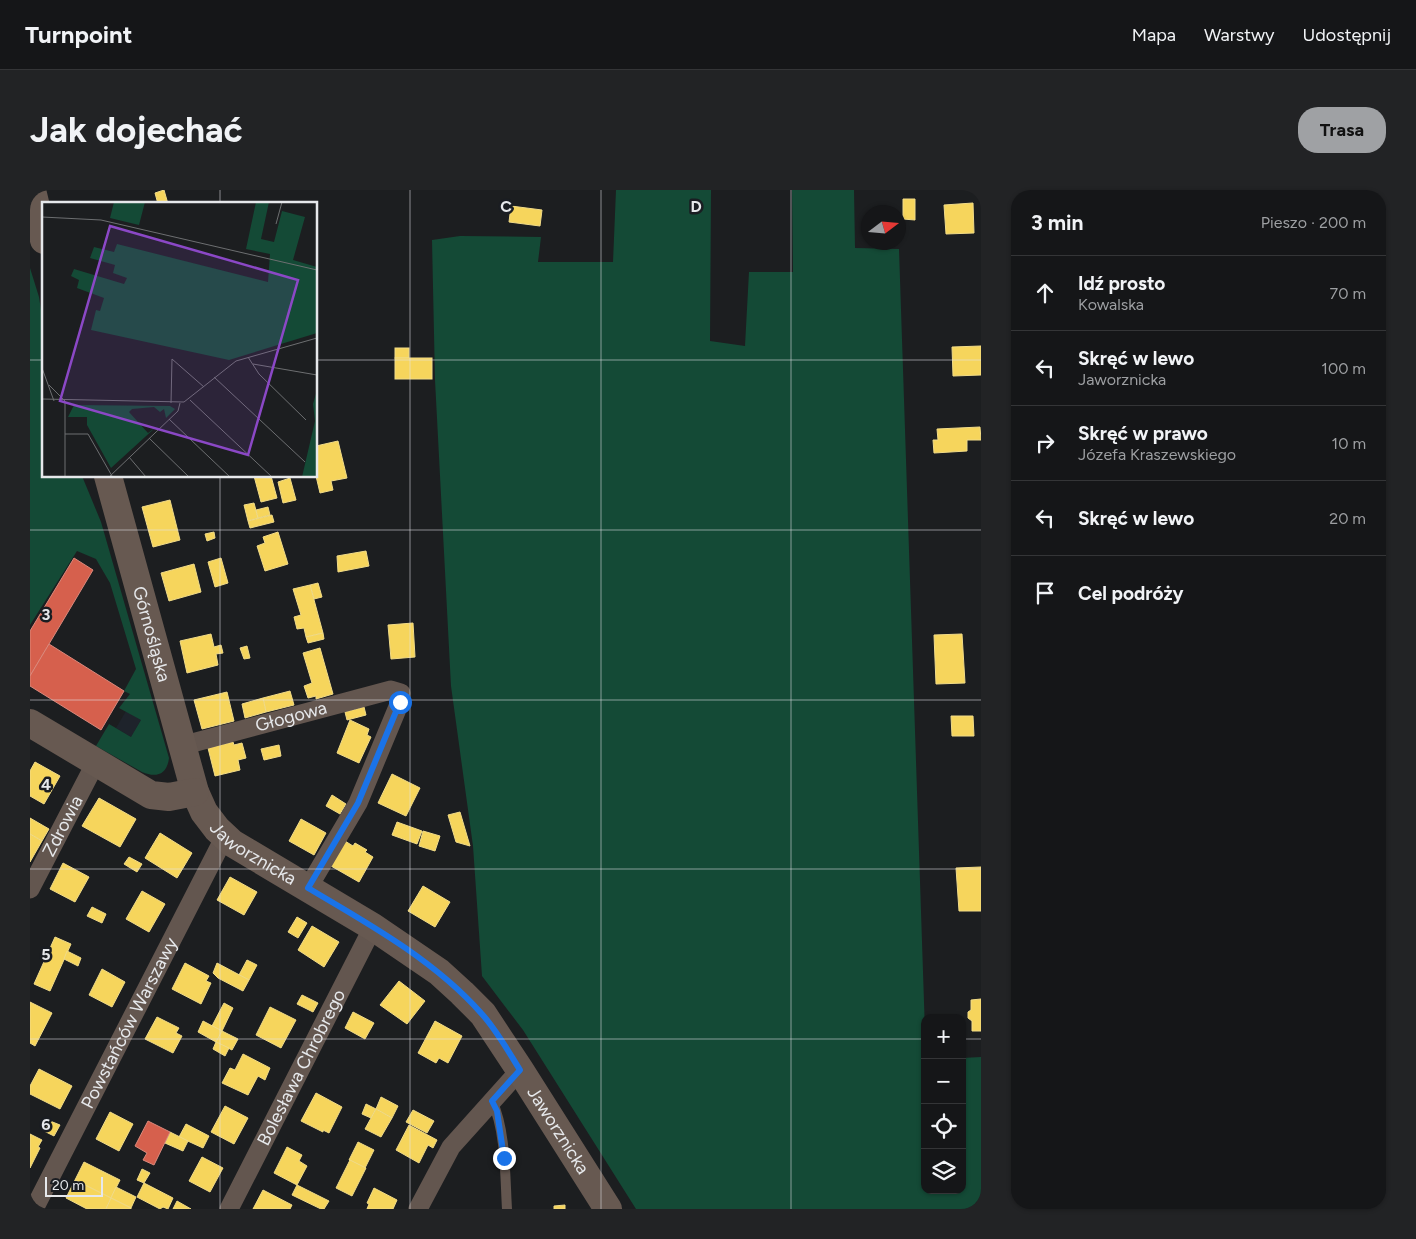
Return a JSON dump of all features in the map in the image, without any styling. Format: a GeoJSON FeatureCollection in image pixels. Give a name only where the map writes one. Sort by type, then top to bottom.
{"type":"FeatureCollection","features":[{"type":"Feature","properties":{"kind":"street"},"geometry":{"type":"LineString","coordinates":[[45,202],[50,199],[53,190]]}},
{"type":"Feature","properties":{"kind":"street"},"geometry":{"type":"LineString","coordinates":[[38,206],[42,229]]}},
{"type":"Feature","properties":{"kind":"street","name":"Górnośląska"},"geometry":{"type":"LineString","coordinates":[[109,478],[195,792]]}},
{"type":"Feature","properties":{"kind":"street","name":"Głogowa"},"geometry":{"type":"LineString","coordinates":[[181,746],[391,690],[401,692],[400,702],[358,803],[308,888]]}},
{"type":"Feature","properties":{"kind":"street"},"geometry":{"type":"LineString","coordinates":[[30,723],[151,795],[169,797],[195,792]]}},
{"type":"Feature","properties":{"kind":"street","name":"Zdrowia"},"geometry":{"type":"LineString","coordinates":[[30,889],[96,762]]}},
{"type":"Feature","properties":{"kind":"street","name":"Jaworznicka"},"geometry":{"type":"LineString","coordinates":[[195,792],[204,812],[232,843],[373,927],[439,972],[483,1014],[608,1209]]}},
{"type":"Feature","properties":{"kind":"street","name":"Powstańców Warszawy"},"geometry":{"type":"LineString","coordinates":[[34,1209],[224,836]]}},
{"type":"Feature","properties":{"kind":"street","name":"Bolesława Chrobrego"},"geometry":{"type":"LineString","coordinates":[[229,1209],[373,927]]}},
{"type":"Feature","properties":{"kind":"street"},"geometry":{"type":"LineString","coordinates":[[418,1209],[452,1147],[520,1070]]}},
{"type":"Feature","properties":{"kind":"lane"},"geometry":{"type":"LineString","coordinates":[[492,1101],[497,1111],[504,1158],[507,1209]]}},
{"type":"Feature","properties":{"kind":"shaded area"},"geometry":{"type":"Polygon","coordinates":[[[126,711],[141,720],[131,737],[116,728],[126,711]]]}},
{"type":"Feature","properties":{"kind":"green space"},"geometry":{"type":"Polygon","coordinates":[[[616,190],[711,190],[710,341],[745,346],[749,272],[793,272],[792,190],[854,190],[855,248],[861,248],[861,250],[899,250],[924,1014],[921,1014],[921,1194],[966,1194],[966,1058],[981,1057],[981,1209],[636,1209],[523,1030],[482,976],[473,846],[451,686],[435,380],[432,240],[460,236],[541,237],[538,262],[613,262],[616,190]]]}},
{"type":"Feature","properties":{"kind":"green space"},"geometry":{"type":"Polygon","coordinates":[[[30,268],[39,297],[42,317],[42,478],[83,478],[101,522],[169,758],[166,768],[160,774],[152,775],[142,772],[96,746],[109,724],[131,737],[141,720],[119,708],[130,694],[124,691],[136,669],[110,583],[96,559],[77,551],[30,625],[30,268]]]}},
{"type":"Feature","properties":{"kind":"building: Mieszkania"},"geometry":{"type":"Polygon","coordinates":[[[164,190],[167,202],[157,202],[155,193],[164,190]]]}},
{"type":"Feature","properties":{"kind":"building: Mieszkania"},"geometry":{"type":"Polygon","coordinates":[[[903,199],[915,199],[915,220],[906,219],[906,205],[903,205],[903,199]]]}},
{"type":"Feature","properties":{"kind":"building: Mieszkania"},"geometry":{"type":"Polygon","coordinates":[[[973,203],[974,233],[946,234],[944,205],[973,203]]]}},
{"type":"Feature","properties":{"kind":"building: Mieszkania"},"geometry":{"type":"Polygon","coordinates":[[[511,206],[542,210],[540,226],[509,222],[511,206]]]}},
{"type":"Feature","properties":{"kind":"building: Mieszkania"},"geometry":{"type":"Polygon","coordinates":[[[981,346],[981,375],[953,376],[952,347],[981,346]]]}},
{"type":"Feature","properties":{"kind":"building: Mieszkania"},"geometry":{"type":"Polygon","coordinates":[[[395,348],[409,348],[409,358],[395,358],[395,348]]]}},
{"type":"Feature","properties":{"kind":"building: Mieszkania"},"geometry":{"type":"Polygon","coordinates":[[[395,358],[432,358],[432,379],[395,379],[395,358]]]}},
{"type":"Feature","properties":{"kind":"building: Mieszkania"},"geometry":{"type":"Polygon","coordinates":[[[980,427],[981,440],[967,440],[967,451],[934,453],[933,440],[938,440],[937,429],[980,427]]]}},
{"type":"Feature","properties":{"kind":"building: Mieszkania"},"geometry":{"type":"Polygon","coordinates":[[[338,441],[347,478],[331,481],[333,490],[320,493],[316,478],[318,478],[318,446],[338,441]]]}},
{"type":"Feature","properties":{"kind":"building: Mieszkania"},"geometry":{"type":"Polygon","coordinates":[[[255,478],[272,478],[277,498],[261,502],[255,478]]]}},
{"type":"Feature","properties":{"kind":"building: Mieszkania"},"geometry":{"type":"Polygon","coordinates":[[[290,478],[296,500],[283,503],[278,482],[290,478]]]}},
{"type":"Feature","properties":{"kind":"building: Mieszkania"},"geometry":{"type":"Polygon","coordinates":[[[170,500],[180,540],[153,547],[142,507],[170,500]]]}},
{"type":"Feature","properties":{"kind":"building: Mieszkania"},"geometry":{"type":"Polygon","coordinates":[[[254,503],[258,518],[248,521],[244,505],[254,503]]]}},
{"type":"Feature","properties":{"kind":"building: Mieszkania"},"geometry":{"type":"Polygon","coordinates":[[[268,507],[270,515],[258,518],[256,510],[268,507]]]}},
{"type":"Feature","properties":{"kind":"building: Mieszkania"},"geometry":{"type":"Polygon","coordinates":[[[272,515],[274,522],[250,528],[248,521],[272,515]]]}},
{"type":"Feature","properties":{"kind":"building: Mieszkania"},"geometry":{"type":"Polygon","coordinates":[[[214,532],[215,538],[207,541],[205,534],[214,532]]]}},
{"type":"Feature","properties":{"kind":"building: Mieszkania"},"geometry":{"type":"Polygon","coordinates":[[[278,532],[288,564],[265,571],[257,546],[265,543],[263,537],[278,532]]]}},
{"type":"Feature","properties":{"kind":"building: Mieszkania"},"geometry":{"type":"Polygon","coordinates":[[[366,551],[369,566],[338,572],[337,556],[366,551]]]}},
{"type":"Feature","properties":{"kind":"building: Mieszkania"},"geometry":{"type":"Polygon","coordinates":[[[221,558],[228,583],[215,587],[208,562],[221,558]]]}},
{"type":"Feature","properties":{"kind":"building: Mieszkania"},"geometry":{"type":"Polygon","coordinates":[[[194,564],[201,592],[169,601],[161,573],[194,564]]]}},
{"type":"Feature","properties":{"kind":"building: Mieszkania"},"geometry":{"type":"Polygon","coordinates":[[[318,583],[322,597],[314,599],[310,585],[318,583]]]}},
{"type":"Feature","properties":{"kind":"building: Mieszkania"},"geometry":{"type":"Polygon","coordinates":[[[310,585],[323,633],[306,637],[304,628],[297,629],[294,617],[301,615],[293,589],[310,585]]]}},
{"type":"Feature","properties":{"kind":"building: Mieszkania"},"geometry":{"type":"Polygon","coordinates":[[[413,623],[415,657],[391,659],[388,625],[413,623]]]}},
{"type":"Feature","properties":{"kind":"building: Mieszkania"},"geometry":{"type":"Polygon","coordinates":[[[323,633],[324,639],[308,643],[306,637],[323,633]]]}},
{"type":"Feature","properties":{"kind":"building: Mieszkania"},"geometry":{"type":"Polygon","coordinates":[[[211,634],[214,647],[221,645],[223,653],[216,654],[218,665],[187,673],[180,641],[211,634]]]}},
{"type":"Feature","properties":{"kind":"building: Mieszkania"},"geometry":{"type":"Polygon","coordinates":[[[962,634],[965,683],[936,684],[934,635],[962,634]]]}},
{"type":"Feature","properties":{"kind":"building: Mieszkania"},"geometry":{"type":"Polygon","coordinates":[[[247,646],[250,658],[244,659],[240,648],[247,646]]]}},
{"type":"Feature","properties":{"kind":"building: Mieszkania"},"geometry":{"type":"Polygon","coordinates":[[[320,648],[333,694],[316,699],[316,696],[308,698],[304,686],[312,683],[303,653],[320,648]]]}},
{"type":"Feature","properties":{"kind":"building: Mieszkania"},"geometry":{"type":"Polygon","coordinates":[[[290,691],[294,705],[266,712],[263,698],[290,691]]]}},
{"type":"Feature","properties":{"kind":"building: Mieszkania"},"geometry":{"type":"Polygon","coordinates":[[[227,692],[234,721],[202,729],[194,700],[227,692]]]}},
{"type":"Feature","properties":{"kind":"building: Mieszkania"},"geometry":{"type":"Polygon","coordinates":[[[263,698],[266,712],[245,718],[242,704],[263,698]]]}},
{"type":"Feature","properties":{"kind":"building: Mieszkania"},"geometry":{"type":"Polygon","coordinates":[[[364,707],[366,715],[347,720],[345,712],[364,707]]]}},
{"type":"Feature","properties":{"kind":"building: Mieszkania"},"geometry":{"type":"Polygon","coordinates":[[[951,716],[973,716],[974,736],[952,736],[951,716]]]}},
{"type":"Feature","properties":{"kind":"building: Mieszkania"},"geometry":{"type":"Polygon","coordinates":[[[350,720],[369,729],[367,735],[371,737],[359,763],[337,753],[350,720]]]}},
{"type":"Feature","properties":{"kind":"building: Mieszkania"},"geometry":{"type":"Polygon","coordinates":[[[233,742],[234,745],[242,743],[246,758],[238,760],[240,770],[215,776],[208,748],[233,742]]]}},
{"type":"Feature","properties":{"kind":"building: Mieszkania"},"geometry":{"type":"Polygon","coordinates":[[[279,745],[281,756],[264,760],[261,749],[279,745]]]}},
{"type":"Feature","properties":{"kind":"building: Mieszkania"},"geometry":{"type":"Polygon","coordinates":[[[35,762],[60,776],[44,804],[30,796],[30,771],[35,762]]]}},
{"type":"Feature","properties":{"kind":"building: Mieszkania"},"geometry":{"type":"Polygon","coordinates":[[[392,774],[420,788],[406,816],[378,803],[392,774]]]}},
{"type":"Feature","properties":{"kind":"building: Mieszkania"},"geometry":{"type":"Polygon","coordinates":[[[332,795],[346,804],[340,814],[326,806],[332,795]]]}},
{"type":"Feature","properties":{"kind":"building: Mieszkania"},"geometry":{"type":"Polygon","coordinates":[[[99,798],[136,819],[120,847],[82,826],[99,798]]]}},
{"type":"Feature","properties":{"kind":"building: Mieszkania"},"geometry":{"type":"Polygon","coordinates":[[[460,812],[470,846],[456,842],[448,815],[460,812]]]}},
{"type":"Feature","properties":{"kind":"building: Mieszkania"},"geometry":{"type":"Polygon","coordinates":[[[30,818],[49,829],[42,841],[30,834],[30,818]]]}},
{"type":"Feature","properties":{"kind":"building: Mieszkania"},"geometry":{"type":"Polygon","coordinates":[[[301,819],[326,833],[314,855],[289,841],[301,819]]]}},
{"type":"Feature","properties":{"kind":"building: Mieszkania"},"geometry":{"type":"Polygon","coordinates":[[[397,822],[422,831],[417,844],[392,835],[397,822]]]}},
{"type":"Feature","properties":{"kind":"building: Mieszkania"},"geometry":{"type":"Polygon","coordinates":[[[423,831],[440,836],[435,851],[419,846],[423,831]]]}},
{"type":"Feature","properties":{"kind":"building: Mieszkania"},"geometry":{"type":"Polygon","coordinates":[[[160,833],[192,853],[177,878],[145,858],[160,833]]]}},
{"type":"Feature","properties":{"kind":"building: Mieszkania"},"geometry":{"type":"Polygon","coordinates":[[[30,834],[42,841],[30,862],[30,834]]]}},
{"type":"Feature","properties":{"kind":"building: Mieszkania"},"geometry":{"type":"Polygon","coordinates":[[[345,841],[353,846],[355,843],[367,850],[365,852],[373,857],[359,882],[331,866],[345,841]]]}},
{"type":"Feature","properties":{"kind":"building: Mieszkania"},"geometry":{"type":"Polygon","coordinates":[[[129,857],[142,864],[137,872],[124,864],[129,857]]]}},
{"type":"Feature","properties":{"kind":"building: Mieszkania"},"geometry":{"type":"Polygon","coordinates":[[[63,863],[89,877],[75,902],[50,889],[63,863]]]}},
{"type":"Feature","properties":{"kind":"building: Mieszkania"},"geometry":{"type":"Polygon","coordinates":[[[981,867],[981,911],[959,911],[956,868],[981,867]]]}},
{"type":"Feature","properties":{"kind":"building: Mieszkania"},"geometry":{"type":"Polygon","coordinates":[[[230,877],[257,892],[244,915],[217,900],[230,877]]]}},
{"type":"Feature","properties":{"kind":"building: Mieszkania"},"geometry":{"type":"Polygon","coordinates":[[[423,886],[450,902],[435,927],[408,911],[423,886]]]}},
{"type":"Feature","properties":{"kind":"building: Mieszkania"},"geometry":{"type":"Polygon","coordinates":[[[142,891],[165,904],[149,932],[126,919],[142,891]]]}},
{"type":"Feature","properties":{"kind":"building: Mieszkania"},"geometry":{"type":"Polygon","coordinates":[[[92,907],[106,914],[102,923],[87,916],[92,907]]]}},
{"type":"Feature","properties":{"kind":"building: Mieszkania"},"geometry":{"type":"Polygon","coordinates":[[[297,917],[307,923],[298,938],[288,932],[297,917]]]}},
{"type":"Feature","properties":{"kind":"building: Mieszkania"},"geometry":{"type":"Polygon","coordinates":[[[312,926],[339,942],[324,967],[298,950],[312,926]]]}},
{"type":"Feature","properties":{"kind":"building: Mieszkania"},"geometry":{"type":"Polygon","coordinates":[[[55,937],[71,944],[50,991],[34,984],[55,937]]]}},
{"type":"Feature","properties":{"kind":"building: Mieszkania"},"geometry":{"type":"Polygon","coordinates":[[[67,951],[81,958],[78,966],[64,959],[67,951]]]}},
{"type":"Feature","properties":{"kind":"building: Mieszkania"},"geometry":{"type":"Polygon","coordinates":[[[247,960],[257,965],[249,980],[239,975],[247,960]]]}},
{"type":"Feature","properties":{"kind":"building: Mieszkania"},"geometry":{"type":"Polygon","coordinates":[[[185,963],[209,976],[206,981],[211,983],[201,1004],[172,989],[185,963]]]}},
{"type":"Feature","properties":{"kind":"building: Mieszkania"},"geometry":{"type":"Polygon","coordinates":[[[217,963],[249,980],[243,991],[218,978],[213,973],[217,963]]]}},
{"type":"Feature","properties":{"kind":"building: Mieszkania"},"geometry":{"type":"Polygon","coordinates":[[[102,969],[125,982],[112,1007],[89,995],[102,969]]]}},
{"type":"Feature","properties":{"kind":"building: Mieszkania"},"geometry":{"type":"Polygon","coordinates":[[[399,981],[425,1001],[407,1024],[380,1005],[399,981]]]}},
{"type":"Feature","properties":{"kind":"building: Mieszkania"},"geometry":{"type":"Polygon","coordinates":[[[302,995],[318,1003],[313,1012],[297,1004],[302,995]]]}},
{"type":"Feature","properties":{"kind":"building: Mieszkania"},"geometry":{"type":"Polygon","coordinates":[[[981,999],[981,1031],[972,1031],[972,1021],[968,1018],[968,1012],[971,1010],[971,1000],[981,999]]]}},
{"type":"Feature","properties":{"kind":"building: Mieszkania"},"geometry":{"type":"Polygon","coordinates":[[[30,1002],[52,1013],[35,1046],[30,1043],[30,1002]]]}},
{"type":"Feature","properties":{"kind":"building: Mieszkania"},"geometry":{"type":"Polygon","coordinates":[[[224,1003],[233,1008],[222,1031],[212,1026],[224,1003]]]}},
{"type":"Feature","properties":{"kind":"building: Mieszkania"},"geometry":{"type":"Polygon","coordinates":[[[270,1007],[296,1020],[281,1048],[256,1035],[270,1007]]]}},
{"type":"Feature","properties":{"kind":"building: Mieszkania"},"geometry":{"type":"Polygon","coordinates":[[[353,1012],[374,1023],[365,1039],[345,1028],[353,1012]]]}},
{"type":"Feature","properties":{"kind":"building: Mieszkania"},"geometry":{"type":"Polygon","coordinates":[[[157,1017],[179,1028],[176,1033],[182,1036],[173,1053],[145,1039],[157,1017]]]}},
{"type":"Feature","properties":{"kind":"building: Mieszkania"},"geometry":{"type":"Polygon","coordinates":[[[203,1021],[222,1031],[216,1042],[198,1032],[203,1021]]]}},
{"type":"Feature","properties":{"kind":"building: Mieszkania"},"geometry":{"type":"Polygon","coordinates":[[[435,1021],[462,1036],[448,1063],[439,1058],[436,1063],[418,1053],[435,1021]]]}},
{"type":"Feature","properties":{"kind":"building: Mieszkania"},"geometry":{"type":"Polygon","coordinates":[[[222,1031],[238,1039],[232,1050],[216,1042],[222,1031]]]}},
{"type":"Feature","properties":{"kind":"building: Mieszkania"},"geometry":{"type":"Polygon","coordinates":[[[216,1042],[229,1048],[225,1056],[213,1049],[216,1042]]]}},
{"type":"Feature","properties":{"kind":"building: Mieszkania"},"geometry":{"type":"Polygon","coordinates":[[[243,1054],[270,1068],[265,1080],[258,1076],[248,1095],[222,1083],[230,1068],[235,1070],[243,1054]]]}},
{"type":"Feature","properties":{"kind":"building: Mieszkania"},"geometry":{"type":"Polygon","coordinates":[[[39,1069],[72,1086],[60,1109],[30,1094],[30,1086],[39,1069]]]}},
{"type":"Feature","properties":{"kind":"building: Mieszkania"},"geometry":{"type":"Polygon","coordinates":[[[316,1093],[342,1107],[329,1133],[301,1121],[316,1093]]]}},
{"type":"Feature","properties":{"kind":"building: Mieszkania"},"geometry":{"type":"Polygon","coordinates":[[[381,1097],[398,1106],[392,1118],[376,1109],[381,1097]]]}},
{"type":"Feature","properties":{"kind":"building: Mieszkania"},"geometry":{"type":"Polygon","coordinates":[[[366,1104],[376,1109],[371,1118],[362,1114],[366,1104]]]}},
{"type":"Feature","properties":{"kind":"building: Mieszkania"},"geometry":{"type":"Polygon","coordinates":[[[225,1106],[248,1118],[234,1144],[211,1132],[225,1106]]]}},
{"type":"Feature","properties":{"kind":"building: Mieszkania"},"geometry":{"type":"Polygon","coordinates":[[[376,1109],[392,1118],[381,1137],[365,1129],[376,1109]]]}},
{"type":"Feature","properties":{"kind":"building: Mieszkania"},"geometry":{"type":"Polygon","coordinates":[[[413,1110],[434,1121],[427,1133],[406,1122],[413,1110]]]}},
{"type":"Feature","properties":{"kind":"building: Mieszkania"},"geometry":{"type":"Polygon","coordinates":[[[110,1112],[133,1124],[119,1151],[96,1139],[110,1112]]]}},
{"type":"Feature","properties":{"kind":"building: Mieszkania"},"geometry":{"type":"Polygon","coordinates":[[[50,1121],[60,1125],[54,1136],[44,1131],[50,1121]]]}},
{"type":"Feature","properties":{"kind":"building: Mieszkania"},"geometry":{"type":"Polygon","coordinates":[[[186,1124],[209,1136],[203,1148],[179,1137],[186,1124]]]}},
{"type":"Feature","properties":{"kind":"building: Mieszkania"},"geometry":{"type":"Polygon","coordinates":[[[409,1125],[437,1140],[433,1148],[428,1145],[419,1163],[396,1150],[409,1125]]]}},
{"type":"Feature","properties":{"kind":"building: Mieszkania"},"geometry":{"type":"Polygon","coordinates":[[[170,1132],[188,1141],[183,1151],[165,1143],[170,1132]]]}},
{"type":"Feature","properties":{"kind":"building: Mieszkania"},"geometry":{"type":"Polygon","coordinates":[[[30,1134],[42,1140],[30,1168],[30,1134]]]}},
{"type":"Feature","properties":{"kind":"building: Mieszkania"},"geometry":{"type":"Polygon","coordinates":[[[358,1142],[374,1150],[365,1168],[349,1160],[358,1142]]]}},
{"type":"Feature","properties":{"kind":"building: Mieszkania"},"geometry":{"type":"Polygon","coordinates":[[[287,1147],[302,1155],[299,1161],[307,1166],[297,1185],[274,1173],[287,1147]]]}},
{"type":"Feature","properties":{"kind":"building: Mieszkania"},"geometry":{"type":"Polygon","coordinates":[[[202,1157],[223,1168],[210,1192],[189,1181],[202,1157]]]}},
{"type":"Feature","properties":{"kind":"building: Mieszkania"},"geometry":{"type":"Polygon","coordinates":[[[350,1160],[366,1168],[352,1196],[336,1188],[350,1160]]]}},
{"type":"Feature","properties":{"kind":"building: Mieszkania"},"geometry":{"type":"Polygon","coordinates":[[[84,1162],[120,1180],[111,1198],[75,1180],[84,1162]]]}},
{"type":"Feature","properties":{"kind":"building: Mieszkania"},"geometry":{"type":"Polygon","coordinates":[[[142,1169],[150,1173],[144,1183],[137,1180],[142,1169]]]}},
{"type":"Feature","properties":{"kind":"building: Mieszkania"},"geometry":{"type":"Polygon","coordinates":[[[75,1180],[111,1198],[106,1209],[87,1209],[66,1198],[75,1180]]]}},
{"type":"Feature","properties":{"kind":"building: Mieszkania"},"geometry":{"type":"Polygon","coordinates":[[[144,1183],[173,1198],[168,1209],[163,1207],[160,1209],[137,1197],[144,1183]]]}},
{"type":"Feature","properties":{"kind":"building: Mieszkania"},"geometry":{"type":"Polygon","coordinates":[[[297,1185],[329,1201],[324,1209],[292,1195],[297,1185]]]}},
{"type":"Feature","properties":{"kind":"building: Mieszkania"},"geometry":{"type":"Polygon","coordinates":[[[116,1187],[136,1197],[131,1208],[111,1198],[116,1187]]]}},
{"type":"Feature","properties":{"kind":"building: Mieszkania"},"geometry":{"type":"Polygon","coordinates":[[[374,1188],[397,1200],[393,1209],[367,1209],[369,1204],[367,1203],[374,1188]]]}},
{"type":"Feature","properties":{"kind":"building: Mieszkania"},"geometry":{"type":"Polygon","coordinates":[[[263,1190],[292,1205],[290,1209],[253,1209],[263,1190]]]}},
{"type":"Feature","properties":{"kind":"building: Mieszkania"},"geometry":{"type":"Polygon","coordinates":[[[111,1198],[131,1208],[131,1209],[106,1209],[111,1198]]]}},
{"type":"Feature","properties":{"kind":"building: Mieszkania"},"geometry":{"type":"Polygon","coordinates":[[[177,1201],[191,1209],[173,1209],[177,1201]]]}},
{"type":"Feature","properties":{"kind":"building: Mieszkania"},"geometry":{"type":"Polygon","coordinates":[[[565,1205],[565,1209],[554,1209],[554,1206],[565,1205]]]}},
{"type":"Feature","properties":{"kind":"building: Handel"},"geometry":{"type":"Polygon","coordinates":[[[74,558],[93,570],[30,676],[30,631],[74,558]]]}},
{"type":"Feature","properties":{"kind":"building: Handel"},"geometry":{"type":"Polygon","coordinates":[[[49,644],[124,691],[101,730],[30,686],[30,676],[49,644]]]}},
{"type":"Feature","properties":{"kind":"building: Handel"},"geometry":{"type":"Polygon","coordinates":[[[148,1121],[170,1132],[154,1165],[143,1160],[147,1153],[135,1146],[148,1121]]]}},
{"type":"Feature","properties":{"kind":"route"},"geometry":{"type":"LineString","coordinates":[[400,702],[358,803],[308,888],[373,927],[439,972],[483,1014],[520,1070],[492,1101],[497,1111],[504,1158]]}}]}
